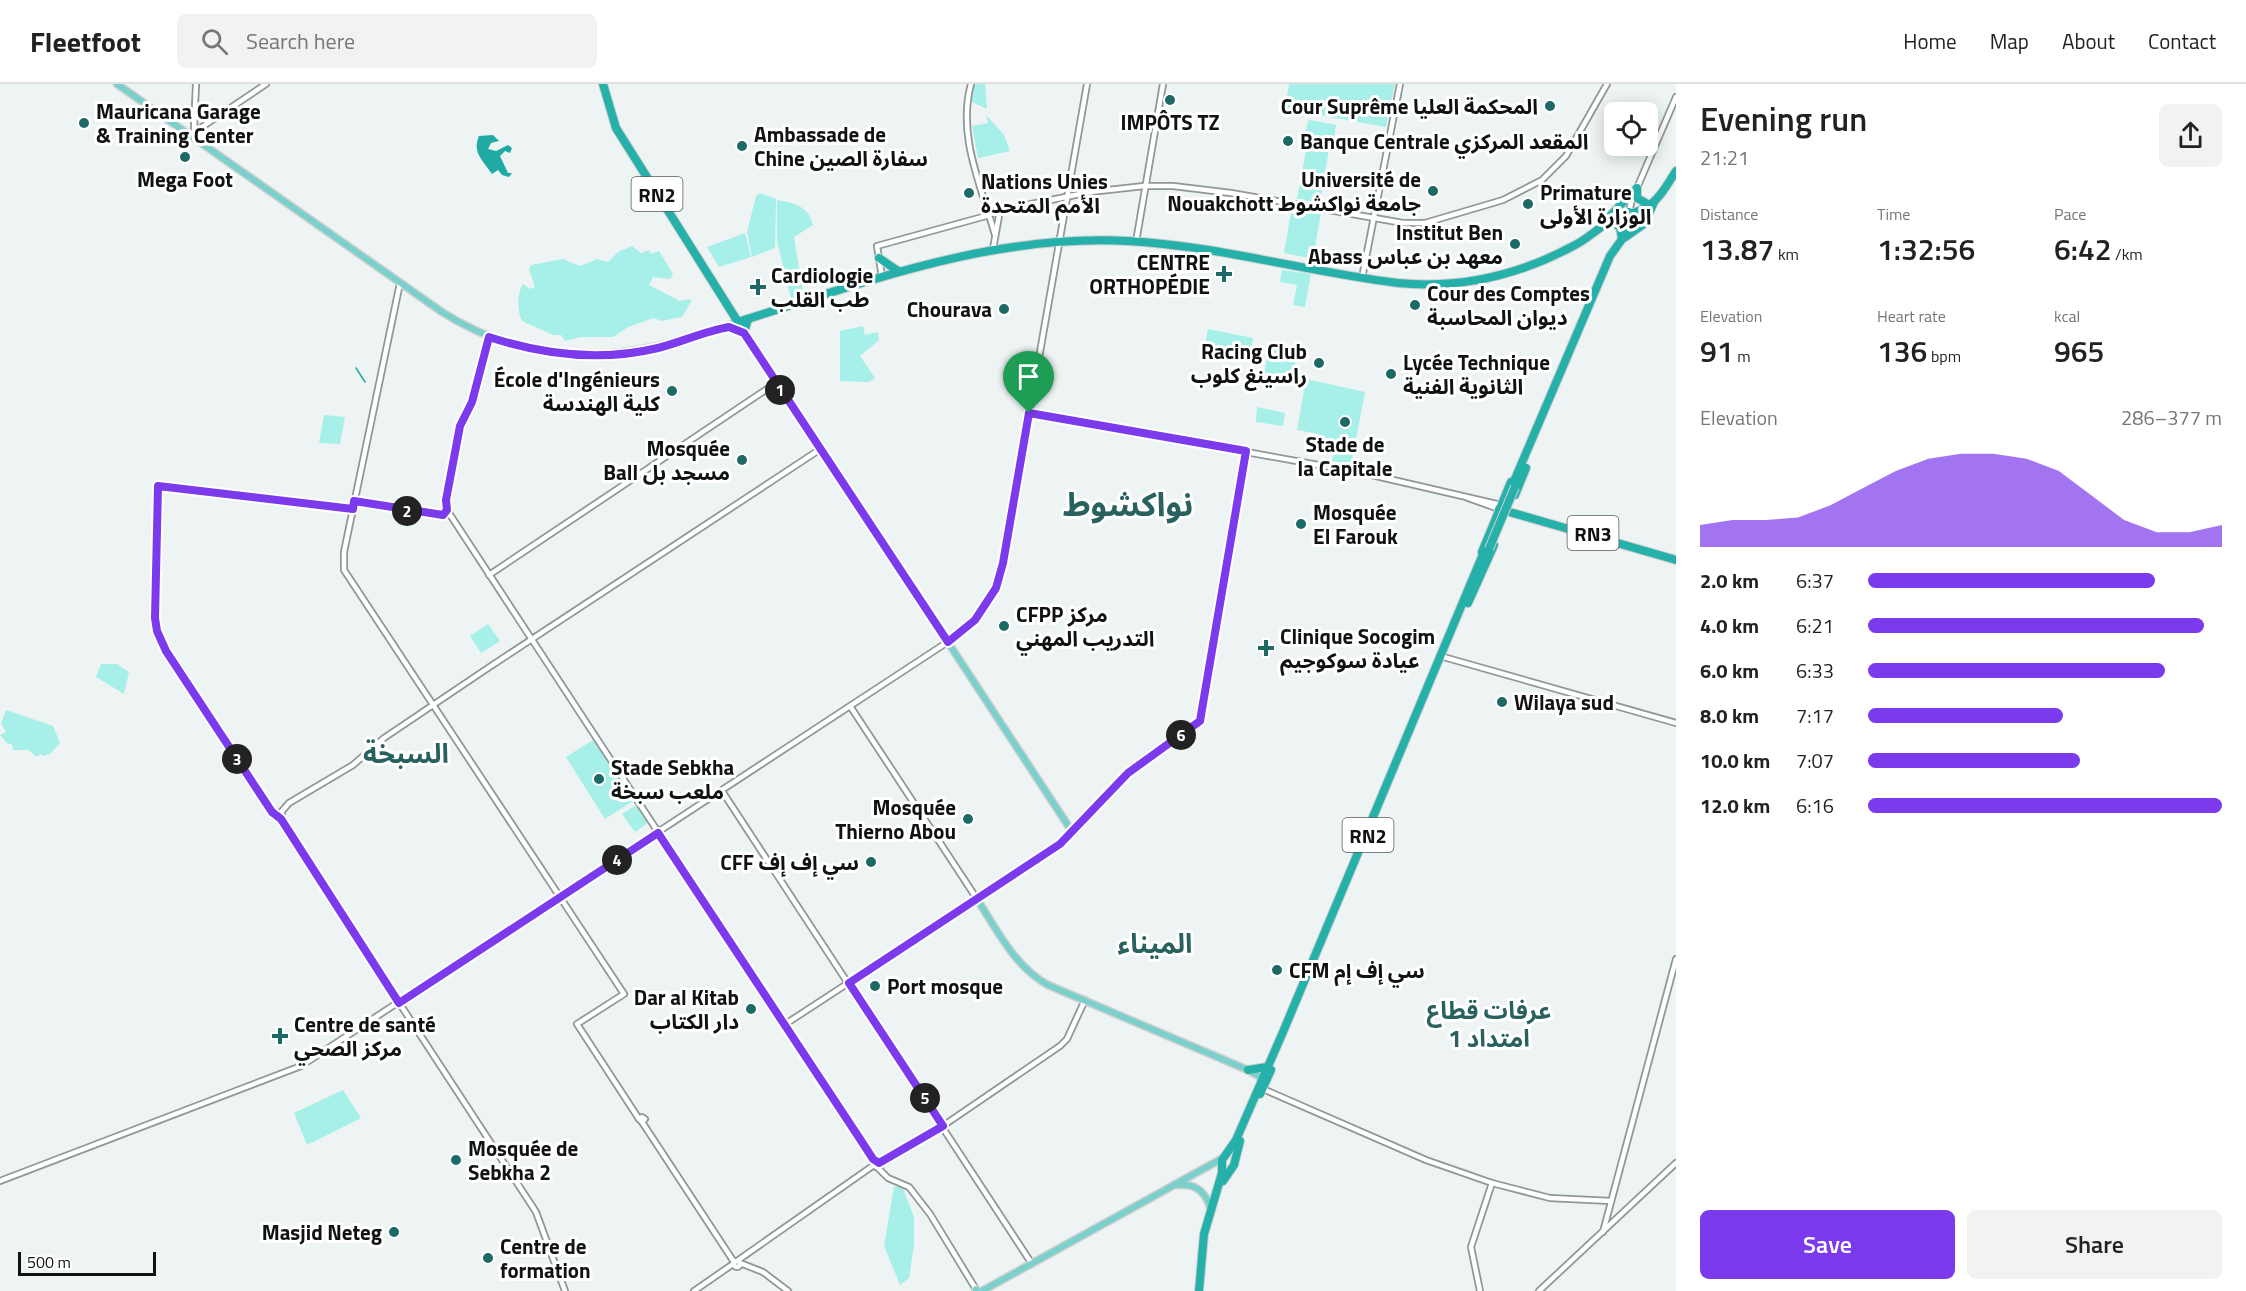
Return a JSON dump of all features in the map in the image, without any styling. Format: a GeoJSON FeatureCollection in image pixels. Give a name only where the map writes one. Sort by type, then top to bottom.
{"type":"FeatureCollection","features":[{"type":"Feature","properties":{"kind":"highway","name":"RN2"},"geometry":{"type":"LineString","coordinates":[[603,84],[609,114],[616,128],[738,322]]}},
{"type":"Feature","properties":{"kind":"highway"},"geometry":{"type":"LineString","coordinates":[[1606,222],[1651,204],[1676,169]]}},
{"type":"Feature","properties":{"kind":"highway"},"geometry":{"type":"LineString","coordinates":[[1636,189],[1637,198],[1651,204]]}},
{"type":"Feature","properties":{"kind":"highway"},"geometry":{"type":"LineString","coordinates":[[738,322],[898,270],[993,248],[1060,241],[1135,241],[1219,250],[1362,277],[1433,285],[1486,279],[1554,255],[1577,244],[1606,222],[1636,189]]}},
{"type":"Feature","properties":{"kind":"highway","name":"RN2"},"geometry":{"type":"LineString","coordinates":[[1199,1291],[1201,1249],[1210,1206],[1223,1163],[1265,1086],[1267,1067],[1608,260],[1620,242],[1644,224],[1651,204]]}},
{"type":"Feature","properties":{"kind":"highway","name":"RN2"},"geometry":{"type":"LineString","coordinates":[[1531,445],[1620,242],[1629,214]]}},
{"type":"Feature","properties":{"kind":"highway"},"geometry":{"type":"LineString","coordinates":[[1606,222],[1620,227],[1623,232],[1620,242]]}},
{"type":"Feature","properties":{"kind":"highway"},"geometry":{"type":"LineString","coordinates":[[879,258],[898,270]]}},
{"type":"Feature","properties":{"kind":"highway"},"geometry":{"type":"LineString","coordinates":[[731,311],[747,319]]}},
{"type":"Feature","properties":{"kind":"highway"},"geometry":{"type":"LineString","coordinates":[[744,333],[747,319]]}},
{"type":"Feature","properties":{"kind":"highway"},"geometry":{"type":"LineString","coordinates":[[1454,627],[1546,419],[1550,402]]}},
{"type":"Feature","properties":{"kind":"highway"},"geometry":{"type":"LineString","coordinates":[[1505,508],[1535,428],[1544,414]]}},
{"type":"Feature","properties":{"kind":"highway","name":"RN3"},"geometry":{"type":"LineString","coordinates":[[1505,508],[1676,558]]}},
{"type":"Feature","properties":{"kind":"highway","name":"RN3"},"geometry":{"type":"LineString","coordinates":[[1505,508],[1676,558]]}},
{"type":"Feature","properties":{"kind":"highway","name":"RN2"},"geometry":{"type":"LineString","coordinates":[[1223,1163],[1234,1159],[1441,656]]}},
{"type":"Feature","properties":{"kind":"highway"},"geometry":{"type":"LineString","coordinates":[[1248,1070],[1267,1067]]}},
{"type":"Feature","properties":{"kind":"highway","name":"RN2"},"geometry":{"type":"LineString","coordinates":[[1203,1291],[1205,1258],[1211,1220],[1222,1184],[1223,1163]]}},
{"type":"Feature","properties":{"kind":"main road"},"geometry":{"type":"LineString","coordinates":[[117,84],[192,132],[453,320],[489,337],[541,352],[600,356],[656,348],[738,322],[819,450],[948,642],[1072,833],[977,899],[1027,971],[1052,986],[1248,1070],[1259,1076],[1265,1086]]}},
{"type":"Feature","properties":{"kind":"main road"},"geometry":{"type":"LineString","coordinates":[[723,328],[731,321],[731,311]]}},
{"type":"Feature","properties":{"kind":"main road"},"geometry":{"type":"LineString","coordinates":[[723,328],[734,327],[744,333]]}},
{"type":"Feature","properties":{"kind":"main road"},"geometry":{"type":"LineString","coordinates":[[978,1290],[1032,1264],[1174,1186],[1223,1163]]}},
{"type":"Feature","properties":{"kind":"main road"},"geometry":{"type":"LineString","coordinates":[[1174,1186],[1184,1184],[1198,1188],[1205,1194],[1210,1206],[1211,1220]]}},
{"type":"Feature","properties":{"kind":"street"},"geometry":{"type":"LineString","coordinates":[[192,132],[196,84]]}},
{"type":"Feature","properties":{"kind":"street"},"geometry":{"type":"LineString","coordinates":[[192,132],[266,84]]}},
{"type":"Feature","properties":{"kind":"street"},"geometry":{"type":"LineString","coordinates":[[971,84],[967,116],[970,155],[995,235]]}},
{"type":"Feature","properties":{"kind":"street"},"geometry":{"type":"LineString","coordinates":[[0,1181],[301,1066],[948,642],[975,620],[996,588],[1003,563],[1087,84]]}},
{"type":"Feature","properties":{"kind":"street"},"geometry":{"type":"LineString","coordinates":[[1135,241],[1163,84]]}},
{"type":"Feature","properties":{"kind":"street"},"geometry":{"type":"LineString","coordinates":[[1362,277],[1400,84]]}},
{"type":"Feature","properties":{"kind":"street"},"geometry":{"type":"LineString","coordinates":[[882,276],[877,246],[1000,210],[1068,196],[1145,186],[1212,190],[1409,224],[1425,223],[1505,199],[1529,189],[1550,174],[1566,156],[1607,84]]}},
{"type":"Feature","properties":{"kind":"street"},"geometry":{"type":"LineString","coordinates":[[1629,214],[1636,189],[1676,97]]}},
{"type":"Feature","properties":{"kind":"street"},"geometry":{"type":"LineString","coordinates":[[993,248],[1000,210]]}},
{"type":"Feature","properties":{"kind":"street"},"geometry":{"type":"LineString","coordinates":[[400,283],[354,501],[343,558],[344,570],[624,994],[577,1024],[731,1256],[738,1263],[763,1272],[788,1291]]}},
{"type":"Feature","properties":{"kind":"street"},"geometry":{"type":"LineString","coordinates":[[489,337],[472,402],[460,426],[446,500],[450,516],[877,1165],[890,1179],[908,1185],[978,1290]]}},
{"type":"Feature","properties":{"kind":"street"},"geometry":{"type":"LineString","coordinates":[[489,575],[776,383]]}},
{"type":"Feature","properties":{"kind":"street","name":"RN3"},"geometry":{"type":"LineString","coordinates":[[1029,413],[1369,474],[1505,508]]}},
{"type":"Feature","properties":{"kind":"street"},"geometry":{"type":"LineString","coordinates":[[281,819],[282,811],[289,803],[353,765],[384,738],[819,450]]}},
{"type":"Feature","properties":{"kind":"street"},"geometry":{"type":"LineString","coordinates":[[1072,833],[1128,773],[1200,721],[1246,451]]}},
{"type":"Feature","properties":{"kind":"street"},"geometry":{"type":"LineString","coordinates":[[353,509],[158,486],[155,618],[159,637],[272,812],[281,819],[538,1216],[565,1291]]}},
{"type":"Feature","properties":{"kind":"street"},"geometry":{"type":"LineString","coordinates":[[354,501],[450,516]]}},
{"type":"Feature","properties":{"kind":"street"},"geometry":{"type":"LineString","coordinates":[[443,515],[447,510]]}},
{"type":"Feature","properties":{"kind":"street"},"geometry":{"type":"LineString","coordinates":[[1441,656],[1676,723]]}},
{"type":"Feature","properties":{"kind":"street"},"geometry":{"type":"LineString","coordinates":[[784,1025],[977,899],[850,706]]}},
{"type":"Feature","properties":{"kind":"street"},"geometry":{"type":"LineString","coordinates":[[722,791],[1032,1264]]}},
{"type":"Feature","properties":{"kind":"street"},"geometry":{"type":"LineString","coordinates":[[1603,1232],[1676,959]]}},
{"type":"Feature","properties":{"kind":"street"},"geometry":{"type":"LineString","coordinates":[[694,1291],[738,1263],[877,1165],[943,1126],[1063,1044],[1085,1000]]}},
{"type":"Feature","properties":{"kind":"street"},"geometry":{"type":"LineString","coordinates":[[1265,1086],[1426,1160],[1492,1184],[1550,1198],[1611,1201]]}},
{"type":"Feature","properties":{"kind":"street"},"geometry":{"type":"LineString","coordinates":[[1539,1291],[1676,1163]]}},
{"type":"Feature","properties":{"kind":"street"},"geometry":{"type":"LineString","coordinates":[[1480,1291],[1471,1246],[1492,1184]]}},
{"type":"Feature","properties":{"kind":"street"},"geometry":{"type":"LineString","coordinates":[[1606,1221],[1614,1223]]}},
{"type":"Feature","properties":{"kind":"shaded area"},"geometry":{"type":"Polygon","coordinates":[[[974,84],[985,84],[987,109],[970,101],[974,84]]]}},
{"type":"Feature","properties":{"kind":"shaded area"},"geometry":{"type":"Polygon","coordinates":[[[1289,84],[1395,84],[1386,127],[1285,109],[1289,84]]]}},
{"type":"Feature","properties":{"kind":"shaded area"},"geometry":{"type":"Polygon","coordinates":[[[986,115],[1004,135],[1010,151],[978,158],[972,126],[988,123],[986,115]]]}},
{"type":"Feature","properties":{"kind":"shaded area"},"geometry":{"type":"Polygon","coordinates":[[[1310,120],[1336,125],[1334,140],[1305,135],[1310,120]]]}},
{"type":"Feature","properties":{"kind":"shaded area"},"geometry":{"type":"Polygon","coordinates":[[[493,135],[499,141],[491,143],[488,149],[496,151],[508,145],[512,148],[510,153],[505,151],[500,156],[508,173],[512,173],[509,177],[502,175],[498,170],[492,174],[477,151],[479,136],[493,135]]]}},
{"type":"Feature","properties":{"kind":"shaded area"},"geometry":{"type":"Polygon","coordinates":[[[1308,140],[1330,143],[1320,203],[1297,199],[1308,140]]]}},
{"type":"Feature","properties":{"kind":"shaded area"},"geometry":{"type":"Polygon","coordinates":[[[760,193],[776,199],[775,248],[752,257],[747,232],[756,196],[760,193]]]}},
{"type":"Feature","properties":{"kind":"shaded area"},"geometry":{"type":"Polygon","coordinates":[[[777,200],[800,206],[808,214],[813,225],[794,237],[804,299],[792,303],[777,241],[777,200]]]}},
{"type":"Feature","properties":{"kind":"shaded area"},"geometry":{"type":"Polygon","coordinates":[[[1292,207],[1321,212],[1313,259],[1284,253],[1292,207]]]}},
{"type":"Feature","properties":{"kind":"shaded area"},"geometry":{"type":"Polygon","coordinates":[[[745,233],[751,257],[719,267],[707,247],[745,233]]]}},
{"type":"Feature","properties":{"kind":"shaded area"},"geometry":{"type":"Polygon","coordinates":[[[632,246],[641,253],[649,250],[651,254],[659,251],[673,274],[670,279],[653,277],[649,285],[680,301],[690,299],[691,302],[682,317],[661,321],[654,318],[628,327],[613,337],[581,337],[565,341],[561,335],[553,335],[522,321],[518,302],[521,288],[523,284],[530,289],[535,287],[529,269],[531,265],[563,259],[580,266],[597,259],[608,262],[618,252],[632,246]]]}},
{"type":"Feature","properties":{"kind":"shaded area"},"geometry":{"type":"Polygon","coordinates":[[[1282,270],[1311,274],[1305,307],[1293,305],[1297,285],[1280,282],[1282,270]]]}},
{"type":"Feature","properties":{"kind":"shaded area"},"geometry":{"type":"Polygon","coordinates":[[[863,326],[865,335],[878,332],[879,340],[860,356],[875,378],[869,382],[840,381],[840,331],[863,326]]]}},
{"type":"Feature","properties":{"kind":"shaded area"},"geometry":{"type":"Polygon","coordinates":[[[1208,329],[1253,338],[1251,353],[1205,345],[1208,329]]]}},
{"type":"Feature","properties":{"kind":"shaded area"},"geometry":{"type":"Polygon","coordinates":[[[1270,342],[1298,347],[1292,380],[1264,374],[1270,342]]]}},
{"type":"Feature","properties":{"kind":"shaded area"},"geometry":{"type":"Polygon","coordinates":[[[1306,379],[1365,392],[1351,465],[1332,461],[1334,450],[1321,447],[1319,434],[1297,430],[1306,379]]]}},
{"type":"Feature","properties":{"kind":"shaded area"},"geometry":{"type":"Polygon","coordinates":[[[1257,407],[1285,413],[1283,426],[1256,422],[1257,407]]]}},
{"type":"Feature","properties":{"kind":"shaded area"},"geometry":{"type":"Polygon","coordinates":[[[324,415],[345,417],[340,444],[319,443],[324,415]]]}},
{"type":"Feature","properties":{"kind":"shaded area"},"geometry":{"type":"Polygon","coordinates":[[[488,624],[500,641],[481,653],[470,636],[488,624]]]}},
{"type":"Feature","properties":{"kind":"shaded area"},"geometry":{"type":"Polygon","coordinates":[[[101,664],[117,664],[129,672],[124,694],[96,677],[101,664]]]}},
{"type":"Feature","properties":{"kind":"shaded area"},"geometry":{"type":"Polygon","coordinates":[[[6,710],[53,726],[60,743],[50,754],[42,756],[41,753],[37,757],[28,750],[13,750],[12,744],[8,744],[0,735],[6,732],[1,723],[6,710]]]}},
{"type":"Feature","properties":{"kind":"shaded area","name":"Stade Sebkha ملعب سبخة"},"geometry":{"type":"Polygon","coordinates":[[[593,740],[633,801],[605,819],[566,757],[593,740]]]}},
{"type":"Feature","properties":{"kind":"shaded area"},"geometry":{"type":"Polygon","coordinates":[[[636,805],[648,823],[635,832],[622,814],[636,805]]]}},
{"type":"Feature","properties":{"kind":"shaded area"},"geometry":{"type":"Polygon","coordinates":[[[343,1090],[361,1118],[307,1145],[294,1113],[343,1090]]]}},
{"type":"Feature","properties":{"kind":"shaded area"},"geometry":{"type":"Polygon","coordinates":[[[902,1186],[914,1217],[914,1245],[909,1278],[900,1285],[884,1246],[894,1187],[902,1186]]]}},
{"type":"Feature","properties":{"kind":"waterway"},"geometry":{"type":"LineString","coordinates":[[356,368],[365,382]]}},
{"type":"Feature","properties":{"kind":"place","name":"IMPÔTS TZ"},"geometry":{"type":"Point","coordinates":[1170,100]}},
{"type":"Feature","properties":{"kind":"place","name":"Cour Suprême المحكمة العليا"},"geometry":{"type":"Point","coordinates":[1550,106]}},
{"type":"Feature","properties":{"kind":"place","name":"Mauricana Garage & Training Center"},"geometry":{"type":"Point","coordinates":[84,123]}},
{"type":"Feature","properties":{"kind":"place","name":"Banque Centrale المقعد المركزي"},"geometry":{"type":"Point","coordinates":[1288,141]}},
{"type":"Feature","properties":{"kind":"place","name":"Ambassade de Chine سفارة الصين"},"geometry":{"type":"Point","coordinates":[742,146]}},
{"type":"Feature","properties":{"kind":"place","name":"Mega Foot"},"geometry":{"type":"Point","coordinates":[185,157]}},
{"type":"Feature","properties":{"kind":"place","name":"Université de Nouakchott جامعة نواكشوط"},"geometry":{"type":"Point","coordinates":[1433,191]}},
{"type":"Feature","properties":{"kind":"place","name":"Nations Unies الأمم المتحدة"},"geometry":{"type":"Point","coordinates":[969,193]}},
{"type":"Feature","properties":{"kind":"place","name":"Primature الوزارة الأولى"},"geometry":{"type":"Point","coordinates":[1528,204]}},
{"type":"Feature","properties":{"kind":"place","name":"Institut Ben Abass معهد بن عباس"},"geometry":{"type":"Point","coordinates":[1515,244]}},
{"type":"Feature","properties":{"kind":"place","name":"CENTRE ORTHOPÉDIE"},"geometry":{"type":"Point","coordinates":[1224,274]}},
{"type":"Feature","properties":{"kind":"place","name":"Cardiologie طب القلب"},"geometry":{"type":"Point","coordinates":[758,287]}},
{"type":"Feature","properties":{"kind":"place","name":"Cour des Comptes ديوان المحاسبة"},"geometry":{"type":"Point","coordinates":[1415,305]}},
{"type":"Feature","properties":{"kind":"place","name":"Chourava"},"geometry":{"type":"Point","coordinates":[1004,309]}},
{"type":"Feature","properties":{"kind":"place","name":"Racing Club راسينغ كلوب"},"geometry":{"type":"Point","coordinates":[1319,363]}},
{"type":"Feature","properties":{"kind":"place","name":"Lycée Technique الثانوية الفنية"},"geometry":{"type":"Point","coordinates":[1391,374]}},
{"type":"Feature","properties":{"kind":"place","name":"École d'Ingénieurs كلية الهندسة"},"geometry":{"type":"Point","coordinates":[672,391]}},
{"type":"Feature","properties":{"kind":"place","name":"Stade de la Capitale"},"geometry":{"type":"Point","coordinates":[1345,422]}},
{"type":"Feature","properties":{"kind":"place","name":"Mosquée Ball مسجد بل"},"geometry":{"type":"Point","coordinates":[742,460]}},
{"type":"Feature","properties":{"kind":"place","name":"Mosquée El Farouk"},"geometry":{"type":"Point","coordinates":[1301,524]}},
{"type":"Feature","properties":{"kind":"place","name":"CFPP مركز التدريب المهني"},"geometry":{"type":"Point","coordinates":[1004,626]}},
{"type":"Feature","properties":{"kind":"place","name":"Clinique Socogim عيادة سوكوجيم"},"geometry":{"type":"Point","coordinates":[1266,648]}},
{"type":"Feature","properties":{"kind":"place","name":"Wilaya sud"},"geometry":{"type":"Point","coordinates":[1502,702]}},
{"type":"Feature","properties":{"kind":"place","name":"Stade Sebkha ملعب سبخة"},"geometry":{"type":"Point","coordinates":[599,779]}},
{"type":"Feature","properties":{"kind":"place","name":"Mosquée Thierno Abou"},"geometry":{"type":"Point","coordinates":[968,819]}},
{"type":"Feature","properties":{"kind":"place","name":"CFF سي إف إف"},"geometry":{"type":"Point","coordinates":[871,862]}},
{"type":"Feature","properties":{"kind":"place","name":"CFM سي إف إم"},"geometry":{"type":"Point","coordinates":[1277,970]}},
{"type":"Feature","properties":{"kind":"place","name":"Port mosque"},"geometry":{"type":"Point","coordinates":[875,986]}},
{"type":"Feature","properties":{"kind":"place","name":"Dar al Kitab دار الكتاب"},"geometry":{"type":"Point","coordinates":[751,1009]}},
{"type":"Feature","properties":{"kind":"place","name":"Centre de santé مركز الصحي"},"geometry":{"type":"Point","coordinates":[280,1036]}},
{"type":"Feature","properties":{"kind":"place","name":"Mosquée de Sebkha 2"},"geometry":{"type":"Point","coordinates":[456,1160]}},
{"type":"Feature","properties":{"kind":"place","name":"Masjid Neteg"},"geometry":{"type":"Point","coordinates":[394,1232]}},
{"type":"Feature","properties":{"kind":"place","name":"Centre de formation"},"geometry":{"type":"Point","coordinates":[488,1258]}},
{"type":"Feature","properties":{"kind":"district","name":"نواكشوط"},"geometry":{"type":"Point","coordinates":[1128,504]}},
{"type":"Feature","properties":{"kind":"district","name":"السبخة"},"geometry":{"type":"Point","coordinates":[406,752]}},
{"type":"Feature","properties":{"kind":"district","name":"الميناء"},"geometry":{"type":"Point","coordinates":[1155,942]}},
{"type":"Feature","properties":{"kind":"district","name":"عرفات قطاع 1 امتداد"},"geometry":{"type":"Point","coordinates":[1489,1024]}},
{"type":"Feature","properties":{"kind":"route"},"geometry":{"type":"LineString","coordinates":[[723,328],[739,329],[744,333],[819,450],[948,642],[975,620],[996,588],[1003,563],[1029,413],[1246,451],[1200,721],[1128,773],[1060,844],[849,983],[943,1126],[879,1163],[873,1159],[658,833],[399,1003],[282,824],[281,819],[275,817],[166,651],[157,631],[155,618],[158,486],[353,509],[354,501],[417,513],[443,515],[447,510],[446,500],[460,426],[472,402],[489,337],[541,352],[600,356],[620,355],[656,348],[723,328]]}}]}
